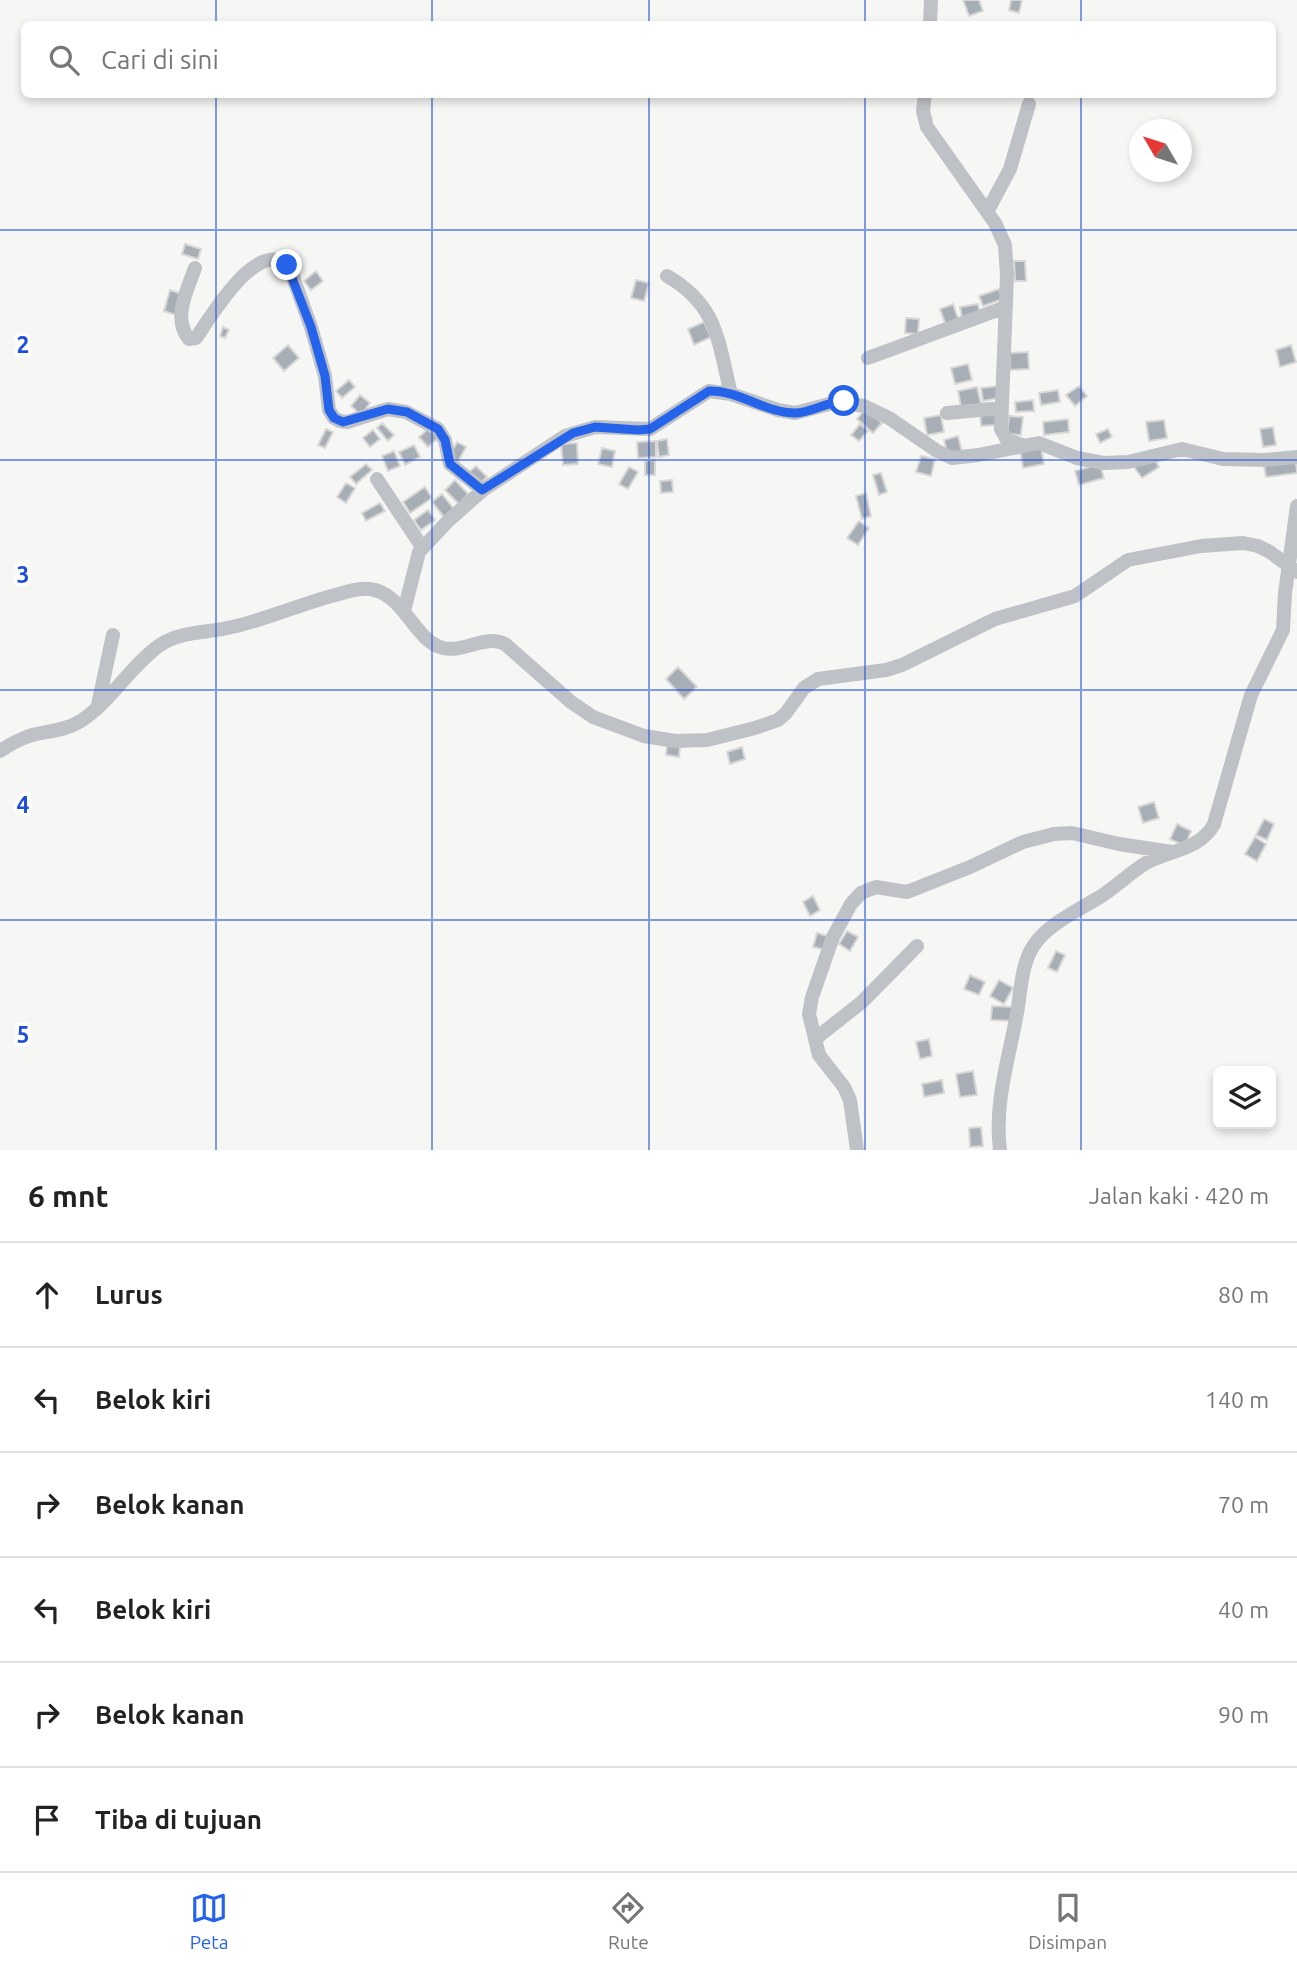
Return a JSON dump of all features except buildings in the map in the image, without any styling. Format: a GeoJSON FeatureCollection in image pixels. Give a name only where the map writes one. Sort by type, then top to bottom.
{"type":"FeatureCollection","features":[{"type":"Feature","properties":{"kind":"street"},"geometry":{"type":"LineString","coordinates":[[930,21],[931,0]]}},
{"type":"Feature","properties":{"kind":"street"},"geometry":{"type":"LineString","coordinates":[[925,98],[923,111],[927,127],[987,212],[1005,244],[1007,275],[1002,434],[1008,441],[1023,445]]}},
{"type":"Feature","properties":{"kind":"street"},"geometry":{"type":"LineString","coordinates":[[987,212],[1010,169],[1030,104]]}},
{"type":"Feature","properties":{"kind":"street"},"geometry":{"type":"LineString","coordinates":[[195,268],[181,316],[182,328],[190,340],[196,338],[224,295],[251,269],[272,261],[284,263],[290,269],[311,327],[325,376],[328,406],[334,418],[343,422],[388,409],[407,412],[438,429],[445,440],[450,464],[482,490]]}},
{"type":"Feature","properties":{"kind":"street"},"geometry":{"type":"LineString","coordinates":[[667,276],[693,293],[706,309],[715,327],[731,394]]}},
{"type":"Feature","properties":{"kind":"street"},"geometry":{"type":"LineString","coordinates":[[868,358],[1006,307]]}},
{"type":"Feature","properties":{"kind":"street"},"geometry":{"type":"LineString","coordinates":[[404,611],[414,565],[422,547],[482,490],[573,433],[595,427],[650,429],[705,392],[731,394],[795,413],[837,402],[864,406],[889,418],[937,451],[952,458],[1043,443],[1077,458],[1104,463],[1128,461],[1182,449],[1223,459],[1265,460],[1297,457]]}},
{"type":"Feature","properties":{"kind":"street"},"geometry":{"type":"LineString","coordinates":[[947,413],[1002,408]]}},
{"type":"Feature","properties":{"kind":"street"},"geometry":{"type":"LineString","coordinates":[[377,479],[422,547]]}},
{"type":"Feature","properties":{"kind":"street"},"geometry":{"type":"LineString","coordinates":[[1000,1150],[998,1109],[1001,1083],[1021,982],[1031,951],[1043,935],[1132,872],[1150,861],[1199,842],[1209,834],[1214,824],[1251,695],[1283,630],[1293,569],[1297,506]]}},
{"type":"Feature","properties":{"kind":"street"},"geometry":{"type":"LineString","coordinates":[[0,751],[30,736],[79,722],[98,707],[157,647],[179,636],[244,624],[327,597],[358,590],[369,589],[381,593],[404,611],[431,642],[441,648],[459,648],[486,641],[505,644],[570,702],[603,722],[643,736],[696,741],[739,733],[772,722],[786,713],[804,688],[818,679],[886,670],[902,665],[995,619],[1075,596],[1128,560],[1236,542],[1258,546],[1293,569]]}},
{"type":"Feature","properties":{"kind":"street"},"geometry":{"type":"LineString","coordinates":[[98,707],[113,635]]}},
{"type":"Feature","properties":{"kind":"street"},"geometry":{"type":"LineString","coordinates":[[857,1150],[850,1100],[845,1087],[822,1060],[809,1014],[812,997],[842,918],[865,890],[876,887],[907,892],[1023,842],[1054,834],[1072,833],[1174,852]]}},
{"type":"Feature","properties":{"kind":"street"},"geometry":{"type":"LineString","coordinates":[[815,1039],[862,1002],[917,946]]}},
{"type":"Feature","properties":{"kind":"route"},"geometry":{"type":"LineString","coordinates":[[287,265],[311,327],[325,376],[328,406],[334,418],[343,422],[388,409],[407,412],[438,429],[445,440],[446,455],[452,467],[482,490],[526,464],[565,436],[595,427],[650,429],[709,391],[731,394],[795,413],[844,401]]}}]}
